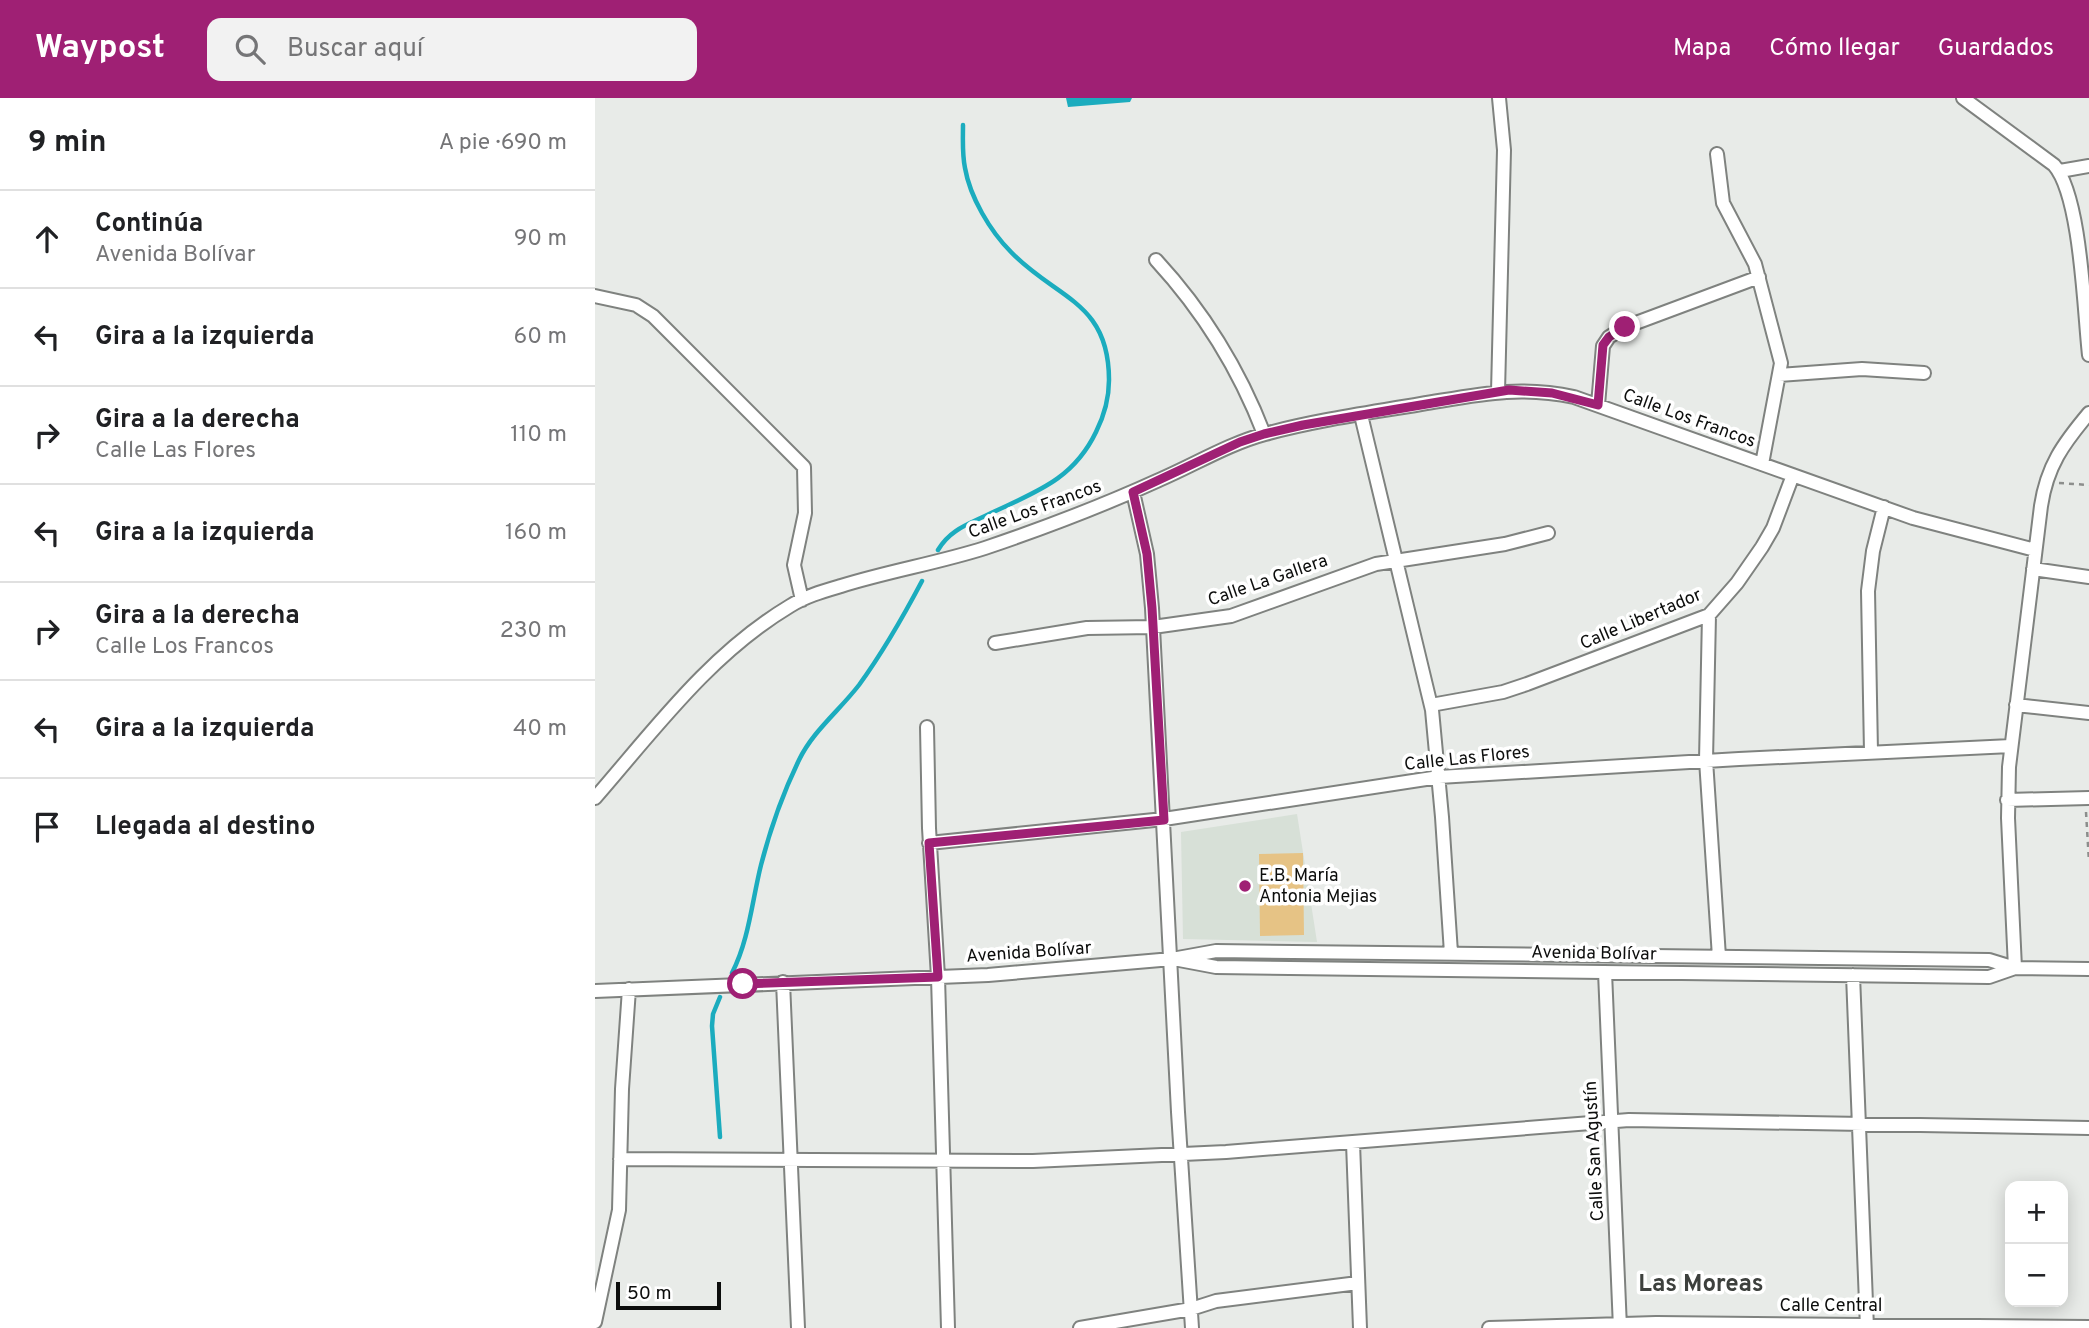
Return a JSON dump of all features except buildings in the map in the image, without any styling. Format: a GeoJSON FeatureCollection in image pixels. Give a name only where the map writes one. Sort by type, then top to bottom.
{"type":"FeatureCollection","features":[{"type":"Feature","properties":{"kind":"street"},"geometry":{"type":"LineString","coordinates":[[1498,392],[1499,257],[1504,150],[1499,98]]}},
{"type":"Feature","properties":{"kind":"street"},"geometry":{"type":"LineString","coordinates":[[1962,98],[2060,171],[2080,256],[2089,355]]}},
{"type":"Feature","properties":{"kind":"street"},"geometry":{"type":"LineString","coordinates":[[1717,154],[1723,203],[1755,264],[1781,363],[1762,464]]}},
{"type":"Feature","properties":{"kind":"street"},"geometry":{"type":"LineString","coordinates":[[2060,171],[2089,166]]}},
{"type":"Feature","properties":{"kind":"street"},"geometry":{"type":"LineString","coordinates":[[1156,260],[1195,305],[1231,361],[1264,434]]}},
{"type":"Feature","properties":{"kind":"street"},"geometry":{"type":"LineString","coordinates":[[1598,405],[1602,351],[1609,337],[1625,327],[1759,277]]}},
{"type":"Feature","properties":{"kind":"street"},"geometry":{"type":"LineString","coordinates":[[595,296],[636,305],[653,316],[804,467],[805,513],[794,565],[802,600]]}},
{"type":"Feature","properties":{"kind":"street"},"geometry":{"type":"LineString","coordinates":[[1779,375],[1862,369],[1924,373]]}},
{"type":"Feature","properties":{"kind":"street","name":"Calle Los Francos"},"geometry":{"type":"LineString","coordinates":[[595,798],[707,671],[771,618],[802,600],[882,574],[962,555],[1063,520],[1264,434],[1361,415],[1498,392],[1528,390],[1552,393],[1598,405],[1884,508],[2035,550]]}},
{"type":"Feature","properties":{"kind":"street"},"geometry":{"type":"LineString","coordinates":[[2015,968],[2007,800],[2035,550],[2045,482],[2056,456],[2089,414]]}},
{"type":"Feature","properties":{"kind":"street"},"geometry":{"type":"LineString","coordinates":[[1361,415],[1431,705],[1439,777],[1451,953]]}},
{"type":"Feature","properties":{"kind":"street","name":"Calle Libertador"},"geometry":{"type":"LineString","coordinates":[[1431,705],[1503,692],[1709,615],[1737,583],[1762,547],[1773,528],[1793,475]]}},
{"type":"Feature","properties":{"kind":"street"},"geometry":{"type":"LineString","coordinates":[[1133,492],[1147,554],[1153,627],[1192,1328]]}},
{"type":"Feature","properties":{"kind":"street"},"geometry":{"type":"LineString","coordinates":[[1871,752],[1868,591],[1873,551],[1884,508]]}},
{"type":"Feature","properties":{"kind":"street","name":"Calle La Gallera"},"geometry":{"type":"LineString","coordinates":[[995,643],[1087,628],[1153,627],[1231,615],[1345,573],[1396,559],[1505,544],[1548,533]]}},
{"type":"Feature","properties":{"kind":"street"},"geometry":{"type":"LineString","coordinates":[[2033,569],[2089,577]]}},
{"type":"Feature","properties":{"kind":"street"},"geometry":{"type":"LineString","coordinates":[[1709,615],[1706,760],[1719,957]]}},
{"type":"Feature","properties":{"kind":"street"},"geometry":{"type":"LineString","coordinates":[[2016,705],[2089,713]]}},
{"type":"Feature","properties":{"kind":"street"},"geometry":{"type":"LineString","coordinates":[[927,727],[929,843],[938,977],[948,1328]]}},
{"type":"Feature","properties":{"kind":"street","name":"Calle Las Flores"},"geometry":{"type":"LineString","coordinates":[[929,843],[1164,820],[1439,777],[1706,760],[2011,746]]}},
{"type":"Feature","properties":{"kind":"street"},"geometry":{"type":"LineString","coordinates":[[2007,800],[2087,798]]}},
{"type":"Feature","properties":{"kind":"street","name":"Avenida Bolívar"},"geometry":{"type":"LineString","coordinates":[[595,991],[1061,970],[1172,959],[1216,951],[1989,960],[2015,968],[2089,969]]}},
{"type":"Feature","properties":{"kind":"street","name":"Avenida Bolívar"},"geometry":{"type":"LineString","coordinates":[[1172,959],[1216,967],[1989,977],[2015,968]]}},
{"type":"Feature","properties":{"kind":"street","name":"Calle San Agustín"},"geometry":{"type":"LineString","coordinates":[[1605,972],[1620,1326]]}},
{"type":"Feature","properties":{"kind":"street"},"geometry":{"type":"LineString","coordinates":[[1853,975],[1867,1326]]}},
{"type":"Feature","properties":{"kind":"street"},"geometry":{"type":"LineString","coordinates":[[783,982],[797,1328]]}},
{"type":"Feature","properties":{"kind":"street"},"geometry":{"type":"LineString","coordinates":[[595,1322],[617,1224],[629,989]]}},
{"type":"Feature","properties":{"kind":"street"},"geometry":{"type":"LineString","coordinates":[[620,1159],[1033,1161],[1353,1143],[1611,1121],[2089,1128]]}},
{"type":"Feature","properties":{"kind":"street"},"geometry":{"type":"LineString","coordinates":[[1353,1143],[1360,1328]]}},
{"type":"Feature","properties":{"kind":"street"},"geometry":{"type":"LineString","coordinates":[[1080,1328],[1191,1309],[1216,1301],[1358,1283]]}},
{"type":"Feature","properties":{"kind":"street","name":"Calle Central"},"geometry":{"type":"LineString","coordinates":[[1489,1328],[2089,1327]]}},
{"type":"Feature","properties":{"kind":"path"},"geometry":{"type":"LineString","coordinates":[[2045,482],[2089,485]]}},
{"type":"Feature","properties":{"kind":"path"},"geometry":{"type":"LineString","coordinates":[[2087,798],[2089,862]]}},
{"type":"Feature","properties":{"kind":"shaded area","name":"E.B. María Antonia Mejias"},"geometry":{"type":"Polygon","coordinates":[[[1297,814],[1317,942],[1183,939],[1181,832],[1297,814]]]}},
{"type":"Feature","properties":{"kind":"shaded area"},"geometry":{"type":"Polygon","coordinates":[[[1303,853],[1304,935],[1260,936],[1259,854],[1303,853]]]}},
{"type":"Feature","properties":{"kind":"water"},"geometry":{"type":"Polygon","coordinates":[[[1066,98],[1132,98],[1130,102],[1068,107],[1066,98]]]}},
{"type":"Feature","properties":{"kind":"waterway"},"geometry":{"type":"LineString","coordinates":[[938,550],[947,538],[959,529],[1049,484],[1075,463],[1099,426],[1109,387],[1107,354],[1100,333],[1090,317],[1011,252],[982,213],[971,190],[965,168],[963,125]]}},
{"type":"Feature","properties":{"kind":"waterway"},"geometry":{"type":"LineString","coordinates":[[732,973],[746,934],[768,838],[799,760],[811,740],[868,673],[922,581]]}},
{"type":"Feature","properties":{"kind":"waterway"},"geometry":{"type":"LineString","coordinates":[[720,997],[713,1014],[712,1026],[720,1137]]}},
{"type":"Feature","properties":{"kind":"place","name":"E.B. María Antonia Mejias"},"geometry":{"type":"Point","coordinates":[1245,886]}},
{"type":"Feature","properties":{"kind":"district","name":"Las Moreas"},"geometry":{"type":"Point","coordinates":[1701,1285]}},
{"type":"Feature","properties":{"kind":"route"},"geometry":{"type":"LineString","coordinates":[[743,984],[938,977],[929,843],[1164,820],[1147,554],[1133,492],[1240,442],[1303,425],[1509,390],[1552,393],[1598,405],[1603,345],[1615,332],[1625,327]]}}]}
